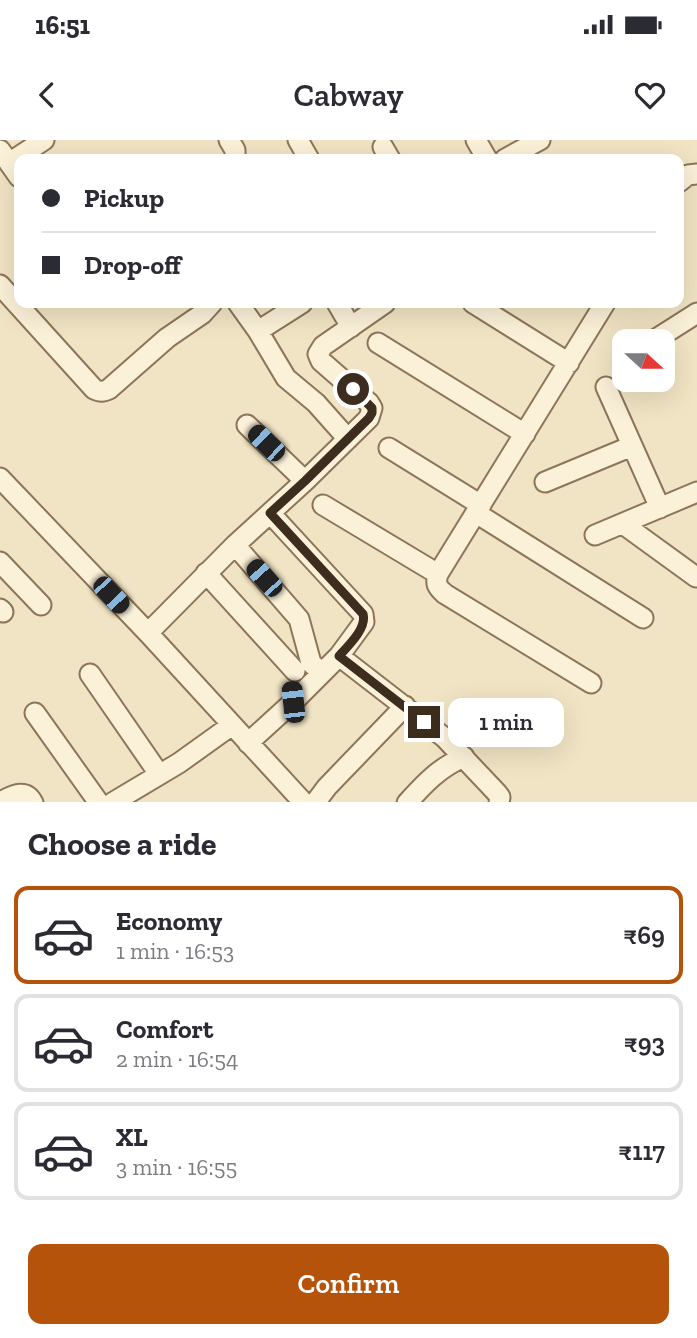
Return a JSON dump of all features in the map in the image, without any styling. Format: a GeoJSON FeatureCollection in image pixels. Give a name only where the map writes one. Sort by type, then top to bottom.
{"type":"FeatureCollection","features":[{"type":"Feature","properties":{"kind":"street"},"geometry":{"type":"LineString","coordinates":[[23,154],[44,140]]}},
{"type":"Feature","properties":{"kind":"street"},"geometry":{"type":"LineString","coordinates":[[514,154],[540,140]]}},
{"type":"Feature","properties":{"kind":"street"},"geometry":{"type":"LineString","coordinates":[[0,285],[14,300]]}},
{"type":"Feature","properties":{"kind":"street"},"geometry":{"type":"LineString","coordinates":[[21,308],[94,389],[104,391],[206,308]]}},
{"type":"Feature","properties":{"kind":"street"},"geometry":{"type":"LineString","coordinates":[[242,308],[286,379],[316,404],[348,439]]}},
{"type":"Feature","properties":{"kind":"street"},"geometry":{"type":"LineString","coordinates":[[258,331],[294,308]]}},
{"type":"Feature","properties":{"kind":"street"},"geometry":{"type":"LineString","coordinates":[[340,308],[351,327]]}},
{"type":"Feature","properties":{"kind":"street"},"geometry":{"type":"LineString","coordinates":[[148,634],[234,545],[369,418],[372,408],[321,360],[318,354],[323,346],[378,308]]}},
{"type":"Feature","properties":{"kind":"street"},"geometry":{"type":"LineString","coordinates":[[481,308],[569,363]]}},
{"type":"Feature","properties":{"kind":"street"},"geometry":{"type":"LineString","coordinates":[[591,684],[445,594],[435,582],[438,573],[602,308]]}},
{"type":"Feature","properties":{"kind":"street"},"geometry":{"type":"LineString","coordinates":[[672,329],[697,313]]}},
{"type":"Feature","properties":{"kind":"street"},"geometry":{"type":"LineString","coordinates":[[378,342],[525,434]]}},
{"type":"Feature","properties":{"kind":"street"},"geometry":{"type":"LineString","coordinates":[[606,387],[660,508]]}},
{"type":"Feature","properties":{"kind":"street"},"geometry":{"type":"LineString","coordinates":[[247,425],[305,481]]}},
{"type":"Feature","properties":{"kind":"street"},"geometry":{"type":"LineString","coordinates":[[545,482],[632,446]]}},
{"type":"Feature","properties":{"kind":"street"},"geometry":{"type":"LineString","coordinates":[[389,448],[643,618]]}},
{"type":"Feature","properties":{"kind":"street"},"geometry":{"type":"LineString","coordinates":[[0,478],[303,802]]}},
{"type":"Feature","properties":{"kind":"street"},"geometry":{"type":"LineString","coordinates":[[595,535],[697,492]]}},
{"type":"Feature","properties":{"kind":"street"},"geometry":{"type":"LineString","coordinates":[[323,505],[438,573]]}},
{"type":"Feature","properties":{"kind":"street"},"geometry":{"type":"LineString","coordinates":[[248,743],[339,656],[364,622],[363,614],[270,513]]}},
{"type":"Feature","properties":{"kind":"street"},"geometry":{"type":"LineString","coordinates":[[623,524],[696,577]]}},
{"type":"Feature","properties":{"kind":"street"},"geometry":{"type":"LineString","coordinates":[[234,545],[299,619],[310,663],[322,673]]}},
{"type":"Feature","properties":{"kind":"street"},"geometry":{"type":"LineString","coordinates":[[0,562],[41,605]]}},
{"type":"Feature","properties":{"kind":"street"},"geometry":{"type":"LineString","coordinates":[[206,573],[295,671]]}},
{"type":"Feature","properties":{"kind":"street"},"geometry":{"type":"LineString","coordinates":[[293,702],[292,679],[307,655]]}},
{"type":"Feature","properties":{"kind":"street"},"geometry":{"type":"LineString","coordinates":[[339,656],[445,738],[498,793],[499,802]]}},
{"type":"Feature","properties":{"kind":"street"},"geometry":{"type":"LineString","coordinates":[[90,674],[159,774]]}},
{"type":"Feature","properties":{"kind":"street"},"geometry":{"type":"LineString","coordinates":[[316,802],[405,706]]}},
{"type":"Feature","properties":{"kind":"street"},"geometry":{"type":"LineString","coordinates":[[34,713],[98,802]]}},
{"type":"Feature","properties":{"kind":"street"},"geometry":{"type":"LineString","coordinates":[[114,802],[179,763],[232,725]]}},
{"type":"Feature","properties":{"kind":"street"},"geometry":{"type":"LineString","coordinates":[[408,802],[436,773],[464,757]]}},
{"type":"Feature","properties":{"kind":"street"},"geometry":{"type":"LineString","coordinates":[[0,802],[16,794],[31,798],[33,802]]}},
{"type":"Feature","properties":{"kind":"route"},"geometry":{"type":"LineString","coordinates":[[353,389],[372,408],[369,418],[270,513],[363,614],[364,622],[361,628],[339,656],[424,722]]}}]}
